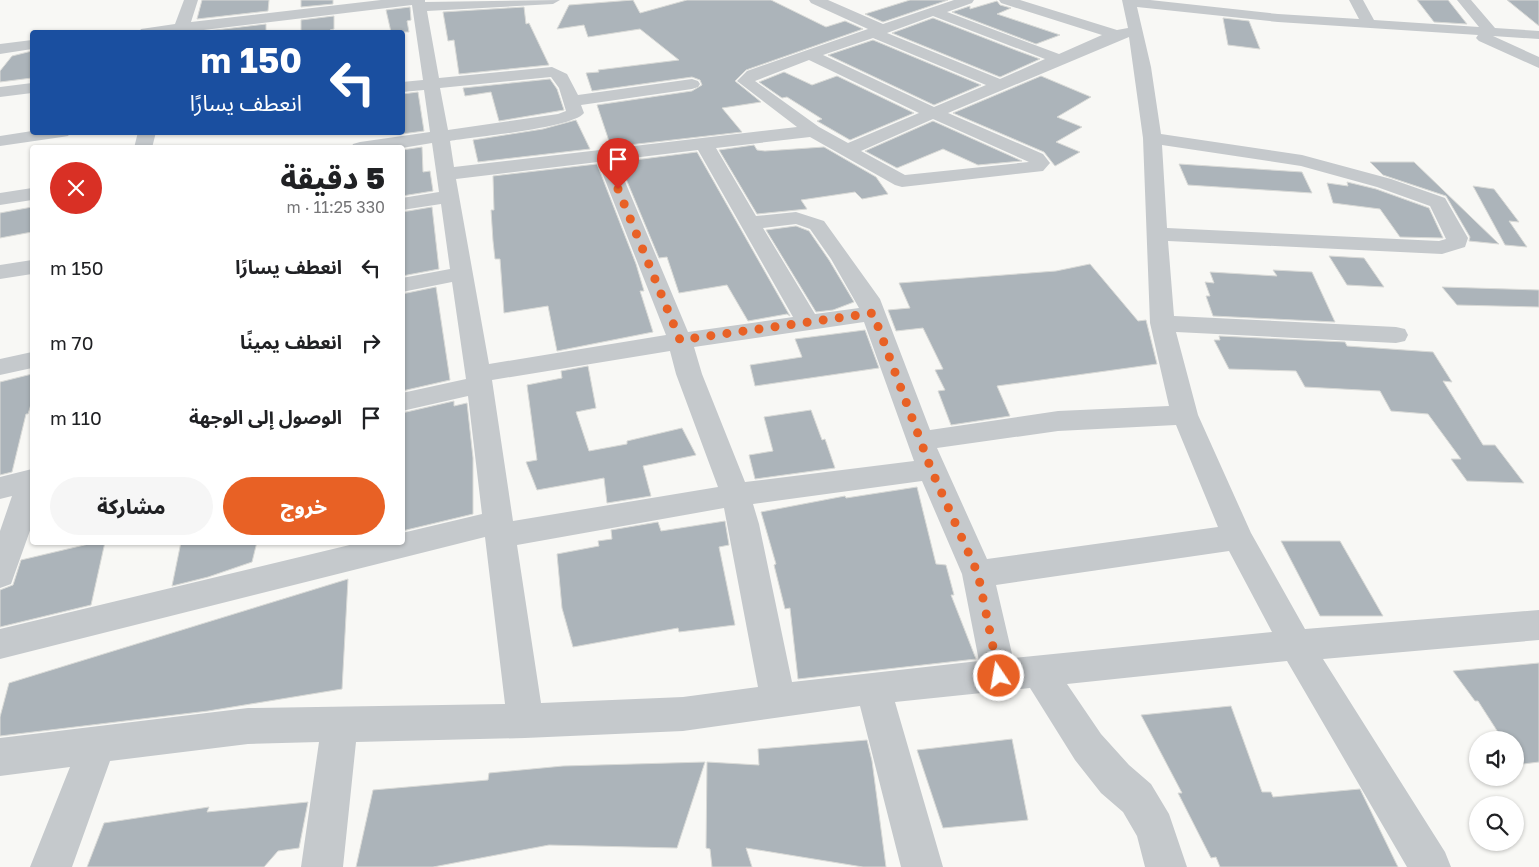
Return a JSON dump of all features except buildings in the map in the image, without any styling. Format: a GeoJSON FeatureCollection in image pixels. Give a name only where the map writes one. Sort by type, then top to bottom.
{"type":"FeatureCollection","features":[{"type":"Feature","properties":{"kind":"street"},"geometry":{"type":"LineString","coordinates":[[181,30],[191,0]]}},
{"type":"Feature","properties":{"kind":"street"},"geometry":{"type":"LineString","coordinates":[[189,30],[418,2],[553,0]]}},
{"type":"Feature","properties":{"kind":"street"},"geometry":{"type":"LineString","coordinates":[[816,0],[876,30],[1001,85]]}},
{"type":"Feature","properties":{"kind":"street"},"geometry":{"type":"LineString","coordinates":[[809,54],[1036,158],[1041,161],[1040,166],[1007,172],[908,182],[890,176],[813,131],[745,81],[752,74],[876,30],[932,6],[967,0]]}},
{"type":"Feature","properties":{"kind":"street"},"geometry":{"type":"LineString","coordinates":[[1006,0],[1126,33]]}},
{"type":"Feature","properties":{"kind":"street"},"geometry":{"type":"LineString","coordinates":[[1251,0],[1257,16]]}},
{"type":"Feature","properties":{"kind":"street"},"geometry":{"type":"LineString","coordinates":[[1356,0],[1369,25]]}},
{"type":"Feature","properties":{"kind":"street"},"geometry":{"type":"LineString","coordinates":[[1464,0],[1491,32]]}},
{"type":"Feature","properties":{"kind":"street"},"geometry":{"type":"LineString","coordinates":[[1430,867],[1296,644],[1237,537],[1185,414],[1162,323],[1152,138],[1143,67],[1126,33],[1130,1],[1257,16],[1539,35]]}},
{"type":"Feature","properties":{"kind":"street"},"geometry":{"type":"LineString","coordinates":[[418,2],[417,39],[431,83],[479,380],[524,721]]}},
{"type":"Feature","properties":{"kind":"street"},"geometry":{"type":"LineString","coordinates":[[932,6],[1061,60]]}},
{"type":"Feature","properties":{"kind":"street"},"geometry":{"type":"LineString","coordinates":[[1478,16],[1495,17]]}},
{"type":"Feature","properties":{"kind":"street"},"geometry":{"type":"LineString","coordinates":[[1468,31],[1539,63]]}},
{"type":"Feature","properties":{"kind":"street"},"geometry":{"type":"LineString","coordinates":[[848,150],[1126,33]]}},
{"type":"Feature","properties":{"kind":"street"},"geometry":{"type":"LineString","coordinates":[[0,49],[30,45]]}},
{"type":"Feature","properties":{"kind":"street"},"geometry":{"type":"LineString","coordinates":[[380,145],[562,119],[575,113],[563,79],[559,74],[552,72],[405,87]]}},
{"type":"Feature","properties":{"kind":"street"},"geometry":{"type":"LineString","coordinates":[[571,101],[692,84]]}},
{"type":"Feature","properties":{"kind":"street"},"geometry":{"type":"LineString","coordinates":[[0,92],[30,88]]}},
{"type":"Feature","properties":{"kind":"street"},"geometry":{"type":"LineString","coordinates":[[405,203],[448,185],[605,156],[813,131]]}},
{"type":"Feature","properties":{"kind":"street"},"geometry":{"type":"LineString","coordinates":[[0,141],[41,135]]}},
{"type":"Feature","properties":{"kind":"street"},"geometry":{"type":"LineString","coordinates":[[1152,138],[1281,157],[1384,182],[1438,202],[1458,238],[1457,242],[1442,248],[1158,234]]}},
{"type":"Feature","properties":{"kind":"street"},"geometry":{"type":"LineString","coordinates":[[704,144],[752,223],[808,323]]}},
{"type":"Feature","properties":{"kind":"street"},"geometry":{"type":"LineString","coordinates":[[605,156],[680,340],[689,374],[744,524],[778,701]]}},
{"type":"Feature","properties":{"kind":"street"},"geometry":{"type":"LineString","coordinates":[[0,199],[30,194]]}},
{"type":"Feature","properties":{"kind":"street"},"geometry":{"type":"LineString","coordinates":[[752,223],[796,218],[817,225],[868,299],[931,469],[978,574],[999,676]]}},
{"type":"Feature","properties":{"kind":"street"},"geometry":{"type":"LineString","coordinates":[[0,272],[30,267]]}},
{"type":"Feature","properties":{"kind":"street"},"geometry":{"type":"LineString","coordinates":[[405,284],[462,273]]}},
{"type":"Feature","properties":{"kind":"street"},"geometry":{"type":"LineString","coordinates":[[405,401],[479,380],[680,340],[873,313]]}},
{"type":"Feature","properties":{"kind":"street"},"geometry":{"type":"LineString","coordinates":[[1162,323],[1396,335]]}},
{"type":"Feature","properties":{"kind":"street"},"geometry":{"type":"LineString","coordinates":[[0,367],[30,360]]}},
{"type":"Feature","properties":{"kind":"street"},"geometry":{"type":"LineString","coordinates":[[920,441],[1058,421],[1185,414]]}},
{"type":"Feature","properties":{"kind":"street"},"geometry":{"type":"LineString","coordinates":[[0,644],[499,529],[931,469]]}},
{"type":"Feature","properties":{"kind":"street"},"geometry":{"type":"LineString","coordinates":[[0,488],[30,481]]}},
{"type":"Feature","properties":{"kind":"street"},"geometry":{"type":"LineString","coordinates":[[0,575],[30,487]]}},
{"type":"Feature","properties":{"kind":"street"},"geometry":{"type":"LineString","coordinates":[[978,574],[1237,537]]}},
{"type":"Feature","properties":{"kind":"street"},"geometry":{"type":"LineString","coordinates":[[0,757],[248,726],[524,721],[684,714],[872,688],[1296,644],[1345,642],[1539,624]]}},
{"type":"Feature","properties":{"kind":"street"},"geometry":{"type":"LineString","coordinates":[[1039,672],[1088,747],[1115,779],[1137,798],[1155,828],[1166,867]]}},
{"type":"Feature","properties":{"kind":"street"},"geometry":{"type":"LineString","coordinates":[[872,688],[922,867]]}},
{"type":"Feature","properties":{"kind":"street"},"geometry":{"type":"LineString","coordinates":[[322,867],[340,724]]}},
{"type":"Feature","properties":{"kind":"street"},"geometry":{"type":"LineString","coordinates":[[51,867],[97,746]]}},
{"type":"Feature","properties":{"kind":"route"},"geometry":{"type":"LineString","coordinates":[[618,189],[680,340],[873,313],[931,469],[978,574],[999,676]]}}]}
